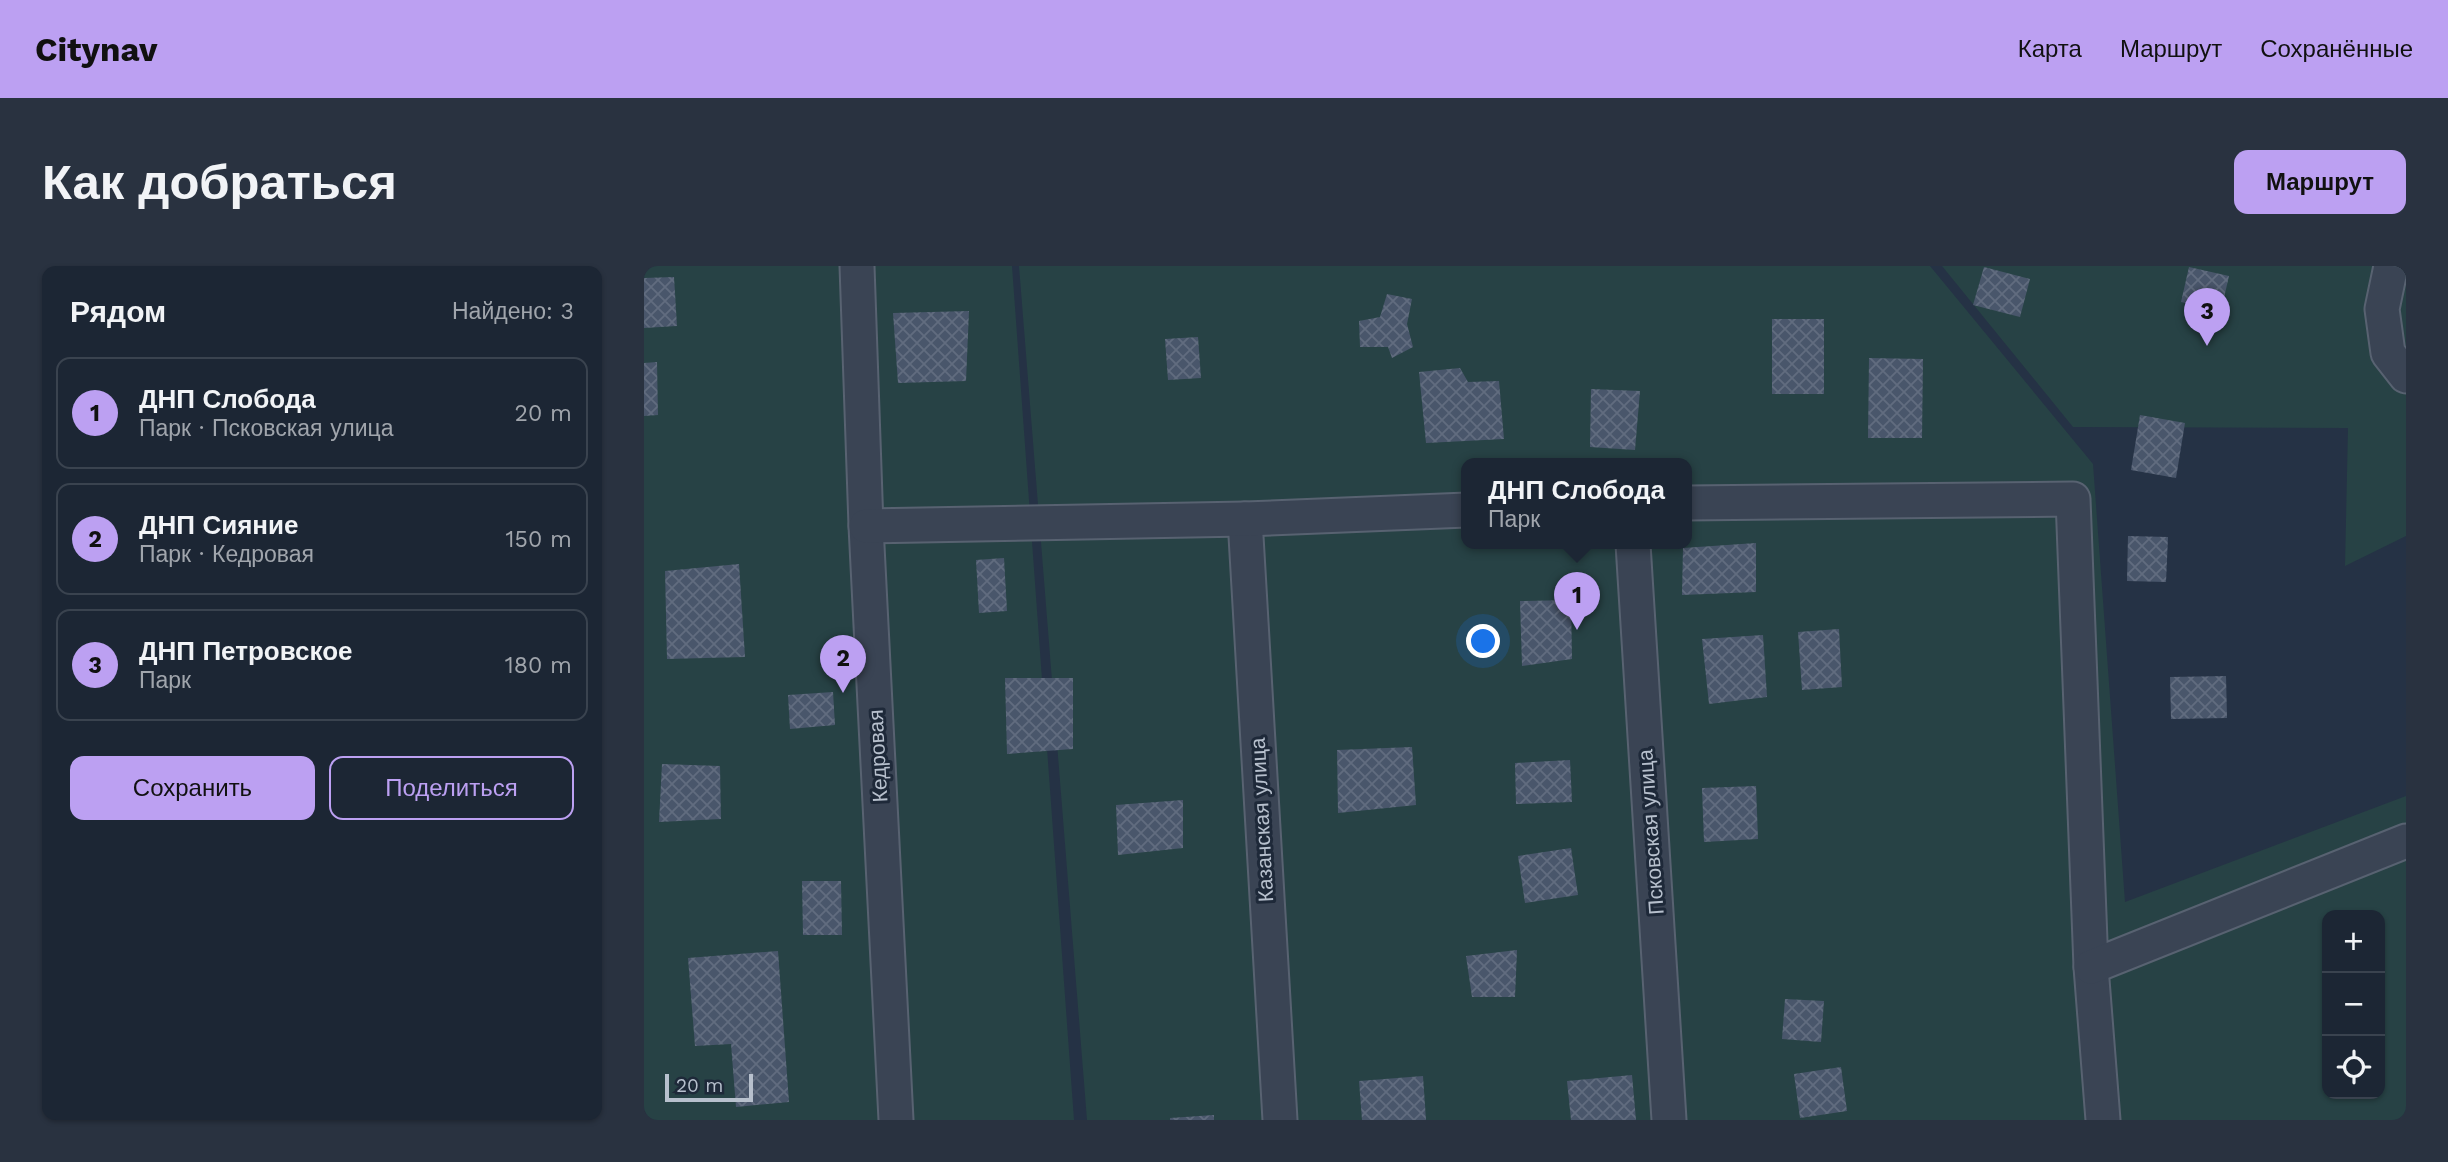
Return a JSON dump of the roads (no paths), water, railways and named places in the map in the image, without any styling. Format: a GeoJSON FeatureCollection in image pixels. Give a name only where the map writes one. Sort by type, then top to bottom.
{"type":"FeatureCollection","features":[{"type":"Feature","properties":{"kind":"street","name":"Кедровая"},"geometry":{"type":"LineString","coordinates":[[858,266],[866,526],[896,1120]]}},
{"type":"Feature","properties":{"kind":"street"},"geometry":{"type":"LineString","coordinates":[[2391,266],[2382,309],[2388,353],[2406,376]]}},
{"type":"Feature","properties":{"kind":"street"},"geometry":{"type":"LineString","coordinates":[[1692,503],[2073,499],[2091,967],[2103,1120]]}},
{"type":"Feature","properties":{"kind":"street"},"geometry":{"type":"LineString","coordinates":[[866,526],[1245,519],[1461,510]]}},
{"type":"Feature","properties":{"kind":"street","name":"Казанская улица"},"geometry":{"type":"LineString","coordinates":[[1245,519],[1280,1120]]}},
{"type":"Feature","properties":{"kind":"street","name":"Псковская улица"},"geometry":{"type":"LineString","coordinates":[[1633,549],[1668,1120]]}},
{"type":"Feature","properties":{"kind":"street"},"geometry":{"type":"LineString","coordinates":[[2091,967],[2406,841]]}},
{"type":"Feature","properties":{"kind":"place","name":"ДНП Петровское"},"geometry":{"type":"Point","coordinates":[2207,346]}},
{"type":"Feature","properties":{"kind":"place","name":"ДНП Слобода"},"geometry":{"type":"Point","coordinates":[1577,630]}},
{"type":"Feature","properties":{"kind":"place","name":"ДНП Сияние"},"geometry":{"type":"Point","coordinates":[843,693]}}]}
